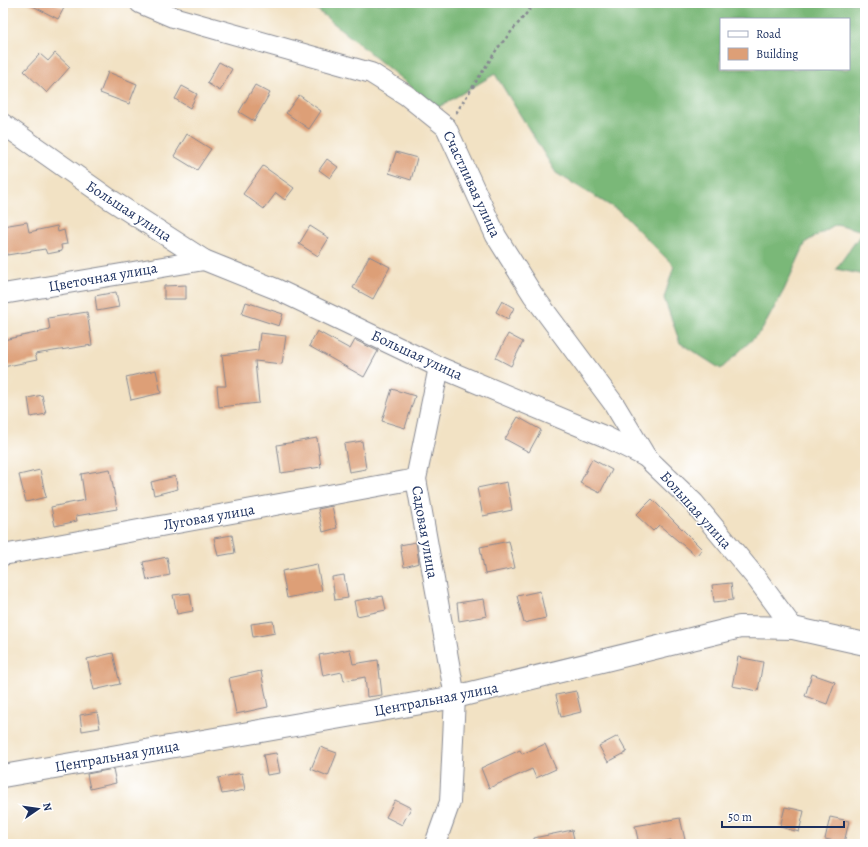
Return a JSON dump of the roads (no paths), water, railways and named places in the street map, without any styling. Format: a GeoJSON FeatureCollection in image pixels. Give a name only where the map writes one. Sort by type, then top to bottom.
{"type":"FeatureCollection","features":[{"type":"Feature","properties":{"kind":"street","name":"Счастливая улица"},"geometry":{"type":"LineString","coordinates":[[140,3],[173,17],[371,73],[406,95],[446,126],[496,236],[533,295],[614,404],[646,457]]}},
{"type":"Feature","properties":{"kind":"street","name":"Большая улица"},"geometry":{"type":"LineString","coordinates":[[3,124],[108,198],[204,260],[276,288],[439,367],[606,437],[646,457],[694,503],[757,579],[793,628]]}},
{"type":"Feature","properties":{"kind":"street","name":"Цветочная улица"},"geometry":{"type":"LineString","coordinates":[[3,294],[204,260]]}},
{"type":"Feature","properties":{"kind":"street","name":"Садовая улица"},"geometry":{"type":"LineString","coordinates":[[435,844],[450,802],[455,697],[416,479],[439,367]]}},
{"type":"Feature","properties":{"kind":"street","name":"Луговая улица"},"geometry":{"type":"LineString","coordinates":[[3,555],[416,479]]}},
{"type":"Feature","properties":{"kind":"street","name":"Центральная улица"},"geometry":{"type":"LineString","coordinates":[[3,776],[455,697],[740,627],[793,628],[865,644]]}}]}
